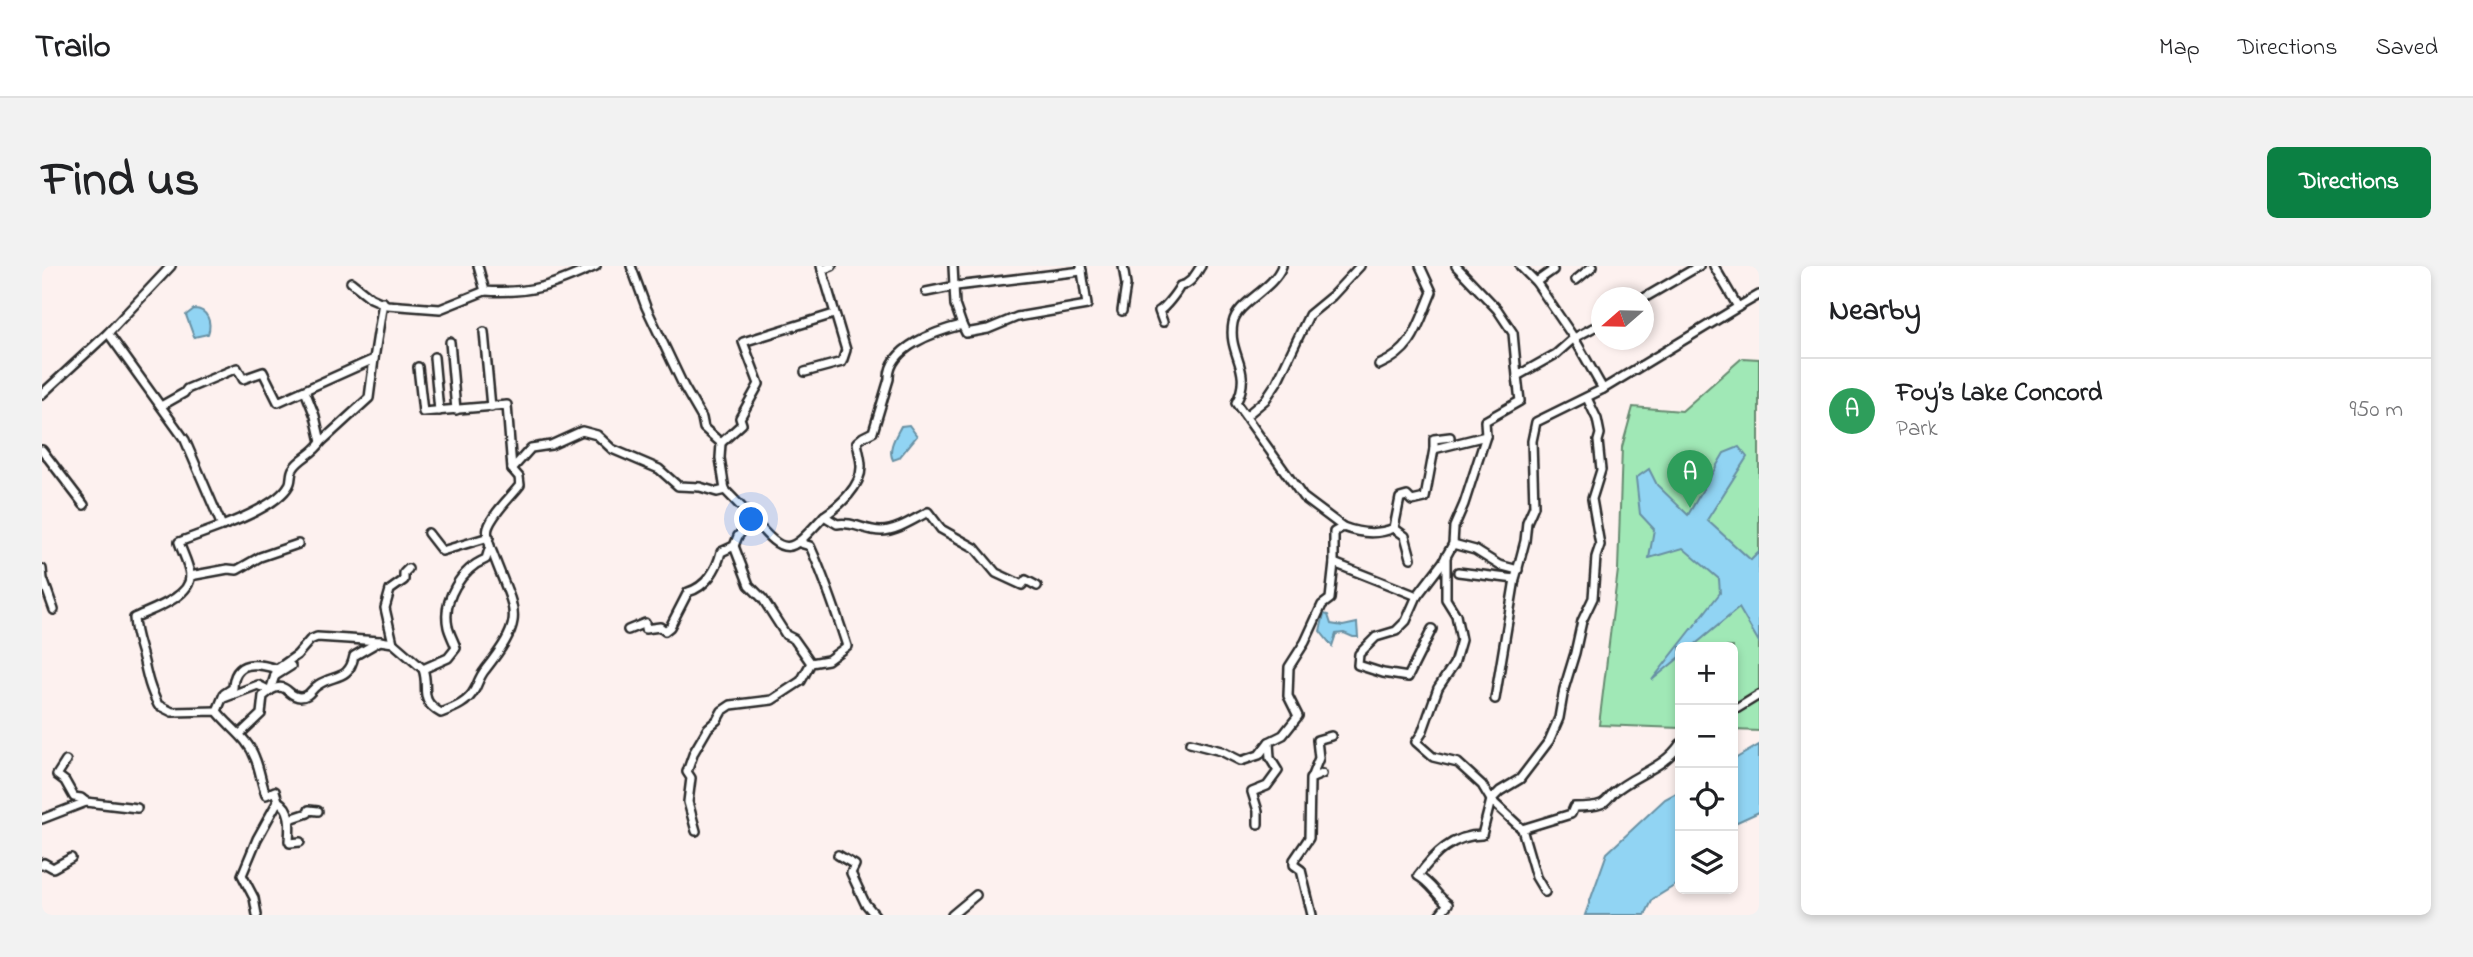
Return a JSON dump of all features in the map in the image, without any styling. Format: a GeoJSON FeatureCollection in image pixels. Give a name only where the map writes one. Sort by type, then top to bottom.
{"type":"FeatureCollection","features":[{"type":"Feature","properties":{"kind":"street"},"geometry":{"type":"LineString","coordinates":[[42,394],[108,333],[172,266]]}},
{"type":"Feature","properties":{"kind":"street"},"geometry":{"type":"LineString","coordinates":[[478,266],[485,290]]}},
{"type":"Feature","properties":{"kind":"street"},"geometry":{"type":"LineString","coordinates":[[351,282],[371,298],[383,302],[440,309],[485,290],[536,290],[568,280],[596,266]]}},
{"type":"Feature","properties":{"kind":"street"},"geometry":{"type":"LineString","coordinates":[[631,266],[646,307],[684,387],[705,428],[721,443]]}},
{"type":"Feature","properties":{"kind":"street"},"geometry":{"type":"LineString","coordinates":[[805,372],[842,362],[846,350],[822,268],[832,266]]}},
{"type":"Feature","properties":{"kind":"street"},"geometry":{"type":"LineString","coordinates":[[926,292],[956,286],[1082,269],[1087,305],[1017,317],[988,329],[966,333],[956,305],[956,286],[953,266]]}},
{"type":"Feature","properties":{"kind":"street"},"geometry":{"type":"LineString","coordinates":[[1122,266],[1126,285],[1122,311]]}},
{"type":"Feature","properties":{"kind":"street"},"geometry":{"type":"LineString","coordinates":[[1163,322],[1159,310],[1165,307],[1180,286],[1186,285],[1193,278],[1201,266]]}},
{"type":"Feature","properties":{"kind":"street"},"geometry":{"type":"LineString","coordinates":[[1282,266],[1274,281],[1236,314],[1232,326],[1244,384],[1236,403],[1303,497],[1342,527],[1356,532],[1384,533],[1394,528]]}},
{"type":"Feature","properties":{"kind":"street"},"geometry":{"type":"LineString","coordinates":[[1246,416],[1265,400],[1277,382],[1309,315],[1332,296],[1360,266]]}},
{"type":"Feature","properties":{"kind":"street"},"geometry":{"type":"LineString","coordinates":[[1379,365],[1396,358],[1410,343],[1432,292],[1420,266]]}},
{"type":"Feature","properties":{"kind":"street"},"geometry":{"type":"LineString","coordinates":[[1432,629],[1408,677],[1358,665],[1359,654],[1376,637],[1396,631],[1406,621],[1417,596],[1446,556],[1483,451],[1485,421],[1520,401],[1513,333],[1497,309],[1456,266]]}},
{"type":"Feature","properties":{"kind":"street"},"geometry":{"type":"LineString","coordinates":[[1520,266],[1536,282],[1574,338],[1603,389]]}},
{"type":"Feature","properties":{"kind":"street"},"geometry":{"type":"LineString","coordinates":[[1536,282],[1553,270],[1551,266]]}},
{"type":"Feature","properties":{"kind":"street"},"geometry":{"type":"LineString","coordinates":[[1576,280],[1593,266]]}},
{"type":"Feature","properties":{"kind":"street"},"geometry":{"type":"LineString","coordinates":[[1654,292],[1699,266]]}},
{"type":"Feature","properties":{"kind":"street"},"geometry":{"type":"LineString","coordinates":[[1714,266],[1738,307]]}},
{"type":"Feature","properties":{"kind":"street"},"geometry":{"type":"LineString","coordinates":[[1495,699],[1515,579],[1527,522],[1534,506],[1532,441],[1536,422],[1603,389],[1759,295]]}},
{"type":"Feature","properties":{"kind":"street"},"geometry":{"type":"LineString","coordinates":[[217,711],[172,712],[158,705],[146,681],[144,661],[135,638],[134,618],[173,600],[187,587],[190,576],[179,542],[240,520],[282,494],[290,484],[293,469],[317,450],[321,442],[369,398],[383,302]]}},
{"type":"Feature","properties":{"kind":"street"},"geometry":{"type":"LineString","coordinates":[[834,314],[743,342],[759,384],[740,418],[742,424],[721,443],[720,458],[725,491],[774,543],[788,547],[800,543],[852,490],[860,473],[858,442],[873,432],[889,379],[888,374],[901,351],[936,331],[962,325]]}},
{"type":"Feature","properties":{"kind":"street"},"geometry":{"type":"LineString","coordinates":[[1517,376],[1556,354],[1574,338],[1591,329]]}},
{"type":"Feature","properties":{"kind":"street"},"geometry":{"type":"LineString","coordinates":[[484,332],[491,407]]}},
{"type":"Feature","properties":{"kind":"street"},"geometry":{"type":"LineString","coordinates":[[108,333],[185,440],[222,526]]}},
{"type":"Feature","properties":{"kind":"street"},"geometry":{"type":"LineString","coordinates":[[450,342],[456,410]]}},
{"type":"Feature","properties":{"kind":"street"},"geometry":{"type":"LineString","coordinates":[[434,357],[439,411]]}},
{"type":"Feature","properties":{"kind":"street"},"geometry":{"type":"LineString","coordinates":[[161,406],[187,389],[235,368],[243,379],[264,372],[276,402],[374,359]]}},
{"type":"Feature","properties":{"kind":"street"},"geometry":{"type":"LineString","coordinates":[[222,699],[267,684],[310,640],[380,641],[393,643],[423,669],[426,677],[426,700],[441,713],[461,705],[474,693],[482,673],[507,642],[514,620],[513,604],[490,546],[487,530],[520,485],[519,477],[512,469],[507,405],[422,411],[418,367]]}},
{"type":"Feature","properties":{"kind":"street"},"geometry":{"type":"LineString","coordinates":[[305,391],[321,442]]}},
{"type":"Feature","properties":{"kind":"street"},"geometry":{"type":"LineString","coordinates":[[1439,915],[1448,904],[1438,896],[1431,883],[1418,876],[1430,852],[1468,835],[1482,835],[1491,800],[1520,779],[1549,741],[1559,718],[1582,621],[1593,598],[1596,557],[1600,545],[1592,499],[1601,470],[1598,441],[1600,434],[1597,419],[1587,397]]}},
{"type":"Feature","properties":{"kind":"street"},"geometry":{"type":"LineString","coordinates":[[512,469],[531,448],[551,445],[582,431],[597,435],[612,449],[659,469],[678,486],[725,491]]}},
{"type":"Feature","properties":{"kind":"street"},"geometry":{"type":"LineString","coordinates":[[1434,449],[1486,436]]}},
{"type":"Feature","properties":{"kind":"street"},"geometry":{"type":"LineString","coordinates":[[1394,528],[1400,498],[1407,496],[1412,501],[1425,498],[1434,439],[1450,437]]}},
{"type":"Feature","properties":{"kind":"street"},"geometry":{"type":"LineString","coordinates":[[42,450],[85,505]]}},
{"type":"Feature","properties":{"kind":"street"},"geometry":{"type":"LineString","coordinates":[[824,516],[836,524],[845,522],[881,531],[904,525],[928,512],[941,529],[975,548],[996,573],[1022,584],[1026,580],[1037,586]]}},
{"type":"Feature","properties":{"kind":"street"},"geometry":{"type":"LineString","coordinates":[[753,519],[738,536],[734,546],[749,585],[763,599],[786,635],[794,639],[811,663]]}},
{"type":"Feature","properties":{"kind":"street"},"geometry":{"type":"LineString","coordinates":[[1190,743],[1221,751],[1241,761],[1259,755],[1269,742],[1283,735],[1298,716],[1288,696],[1289,667],[1306,642],[1322,605],[1330,599],[1334,531],[1342,527]]}},
{"type":"Feature","properties":{"kind":"street"},"geometry":{"type":"LineString","coordinates":[[1394,528],[1405,536],[1411,558]]}},
{"type":"Feature","properties":{"kind":"street"},"geometry":{"type":"LineString","coordinates":[[428,533],[442,551],[489,537]]}},
{"type":"Feature","properties":{"kind":"street"},"geometry":{"type":"LineString","coordinates":[[800,543],[810,546],[821,570],[847,646],[828,660],[811,663]]}},
{"type":"Feature","properties":{"kind":"street"},"geometry":{"type":"LineString","coordinates":[[190,576],[228,569],[237,570],[260,557],[298,544]]}},
{"type":"Feature","properties":{"kind":"street"},"geometry":{"type":"LineString","coordinates":[[1452,544],[1475,550],[1499,565],[1518,570]]}},
{"type":"Feature","properties":{"kind":"street"},"geometry":{"type":"LineString","coordinates":[[423,669],[448,658],[456,648],[447,616],[450,600],[461,576],[486,559],[490,546]]}},
{"type":"Feature","properties":{"kind":"street"},"geometry":{"type":"LineString","coordinates":[[628,630],[645,623],[645,629],[660,627],[665,631],[670,627],[688,592],[697,590],[717,567],[721,552],[734,546]]}},
{"type":"Feature","properties":{"kind":"street"},"geometry":{"type":"LineString","coordinates":[[1446,556],[1446,599],[1456,615],[1461,640],[1454,664],[1438,688],[1422,733],[1416,742],[1433,757],[1458,763],[1522,829],[1536,877],[1545,892]]}},
{"type":"Feature","properties":{"kind":"street"},"geometry":{"type":"LineString","coordinates":[[1334,563],[1417,596]]}},
{"type":"Feature","properties":{"kind":"street"},"geometry":{"type":"LineString","coordinates":[[42,569],[54,610]]}},
{"type":"Feature","properties":{"kind":"street"},"geometry":{"type":"LineString","coordinates":[[393,643],[385,608],[390,590],[404,580],[404,573],[408,569]]}},
{"type":"Feature","properties":{"kind":"street"},"geometry":{"type":"LineString","coordinates":[[1458,572],[1515,579]]}},
{"type":"Feature","properties":{"kind":"street"},"geometry":{"type":"LineString","coordinates":[[258,685],[270,691],[283,687],[301,698],[308,695],[318,684],[342,676],[352,666],[354,656],[380,641]]}},
{"type":"Feature","properties":{"kind":"street"},"geometry":{"type":"LineString","coordinates":[[217,711],[224,694],[233,688],[233,678],[239,669],[258,663],[276,675]]}},
{"type":"Feature","properties":{"kind":"street"},"geometry":{"type":"LineString","coordinates":[[696,831],[688,802],[691,778],[687,772],[694,752],[708,728],[722,711],[731,705],[772,700],[801,681],[811,663]]}},
{"type":"Feature","properties":{"kind":"street"},"geometry":{"type":"LineString","coordinates":[[240,734],[261,714],[263,696],[270,691],[276,675],[291,666]]}},
{"type":"Feature","properties":{"kind":"street"},"geometry":{"type":"LineString","coordinates":[[1738,708],[1759,695]]}},
{"type":"Feature","properties":{"kind":"street"},"geometry":{"type":"LineString","coordinates":[[217,711],[226,723],[240,734],[255,757],[266,795],[275,792],[278,802],[257,839],[242,875],[254,898],[257,915]]}},
{"type":"Feature","properties":{"kind":"street"},"geometry":{"type":"LineString","coordinates":[[1312,915],[1301,870],[1294,865],[1294,860],[1309,838],[1310,779],[1319,758],[1317,740],[1331,736]]}},
{"type":"Feature","properties":{"kind":"street"},"geometry":{"type":"LineString","coordinates":[[1258,824],[1258,811],[1252,792],[1267,786],[1278,771],[1270,758],[1269,742]]}},
{"type":"Feature","properties":{"kind":"street"},"geometry":{"type":"LineString","coordinates":[[1522,829],[1571,814],[1574,807],[1602,804],[1614,792],[1647,769],[1660,765],[1675,752]]}},
{"type":"Feature","properties":{"kind":"street"},"geometry":{"type":"LineString","coordinates":[[66,761],[57,775],[65,781],[74,797],[86,802],[137,808]]}},
{"type":"Feature","properties":{"kind":"street"},"geometry":{"type":"LineString","coordinates":[[1310,779],[1322,775]]}},
{"type":"Feature","properties":{"kind":"street"},"geometry":{"type":"LineString","coordinates":[[42,819],[86,802]]}},
{"type":"Feature","properties":{"kind":"street"},"geometry":{"type":"LineString","coordinates":[[278,802],[284,805],[290,819],[290,843],[300,842]]}},
{"type":"Feature","properties":{"kind":"street"},"geometry":{"type":"LineString","coordinates":[[290,819],[308,813],[309,810],[318,811]]}},
{"type":"Feature","properties":{"kind":"street"},"geometry":{"type":"LineString","coordinates":[[838,855],[855,864],[851,873],[864,903],[875,915]]}},
{"type":"Feature","properties":{"kind":"street"},"geometry":{"type":"LineString","coordinates":[[42,865],[44,863],[53,868],[71,858]]}},
{"type":"Feature","properties":{"kind":"street"},"geometry":{"type":"LineString","coordinates":[[952,915],[976,895]]}},
{"type":"Feature","properties":{"kind":"green space"},"geometry":{"type":"Polygon","coordinates":[[[1742,358],[1759,359],[1759,731],[1738,730],[1738,642],[1675,642],[1675,728],[1599,725],[1618,570],[1622,447],[1633,407],[1682,411],[1742,358]]]}},
{"type":"Feature","properties":{"kind":"water"},"geometry":{"type":"Polygon","coordinates":[[[194,309],[203,311],[208,317],[208,334],[194,337],[186,315],[194,309]]]}},
{"type":"Feature","properties":{"kind":"water"},"geometry":{"type":"Polygon","coordinates":[[[909,425],[917,436],[899,458],[893,460],[891,451],[895,438],[901,426],[909,425]]]}},
{"type":"Feature","properties":{"kind":"water"},"geometry":{"type":"Polygon","coordinates":[[[1739,447],[1747,457],[1707,520],[1751,560],[1759,552],[1759,642],[1739,608],[1698,642],[1682,642],[1720,593],[1719,579],[1683,548],[1649,558],[1654,529],[1640,514],[1636,478],[1649,469],[1657,485],[1688,515],[1724,453],[1739,447]]]}},
{"type":"Feature","properties":{"kind":"water"},"geometry":{"type":"Polygon","coordinates":[[[1324,614],[1328,615],[1331,624],[1343,626],[1357,623],[1358,637],[1336,634],[1332,646],[1320,631],[1324,614]]]}},
{"type":"Feature","properties":{"kind":"water"},"geometry":{"type":"Polygon","coordinates":[[[1675,651],[1675,661],[1652,680],[1675,651]]]}},
{"type":"Feature","properties":{"kind":"water"},"geometry":{"type":"Polygon","coordinates":[[[1759,745],[1759,812],[1738,822],[1738,768],[1738,757],[1759,745]]]}},
{"type":"Feature","properties":{"kind":"water"},"geometry":{"type":"Polygon","coordinates":[[[1675,794],[1675,885],[1653,899],[1645,915],[1585,915],[1607,853],[1665,799],[1675,794]]]}},
{"type":"Feature","properties":{"kind":"place","name":"Foy’s Lake Concord"},"geometry":{"type":"Point","coordinates":[1690,508]}}]}
